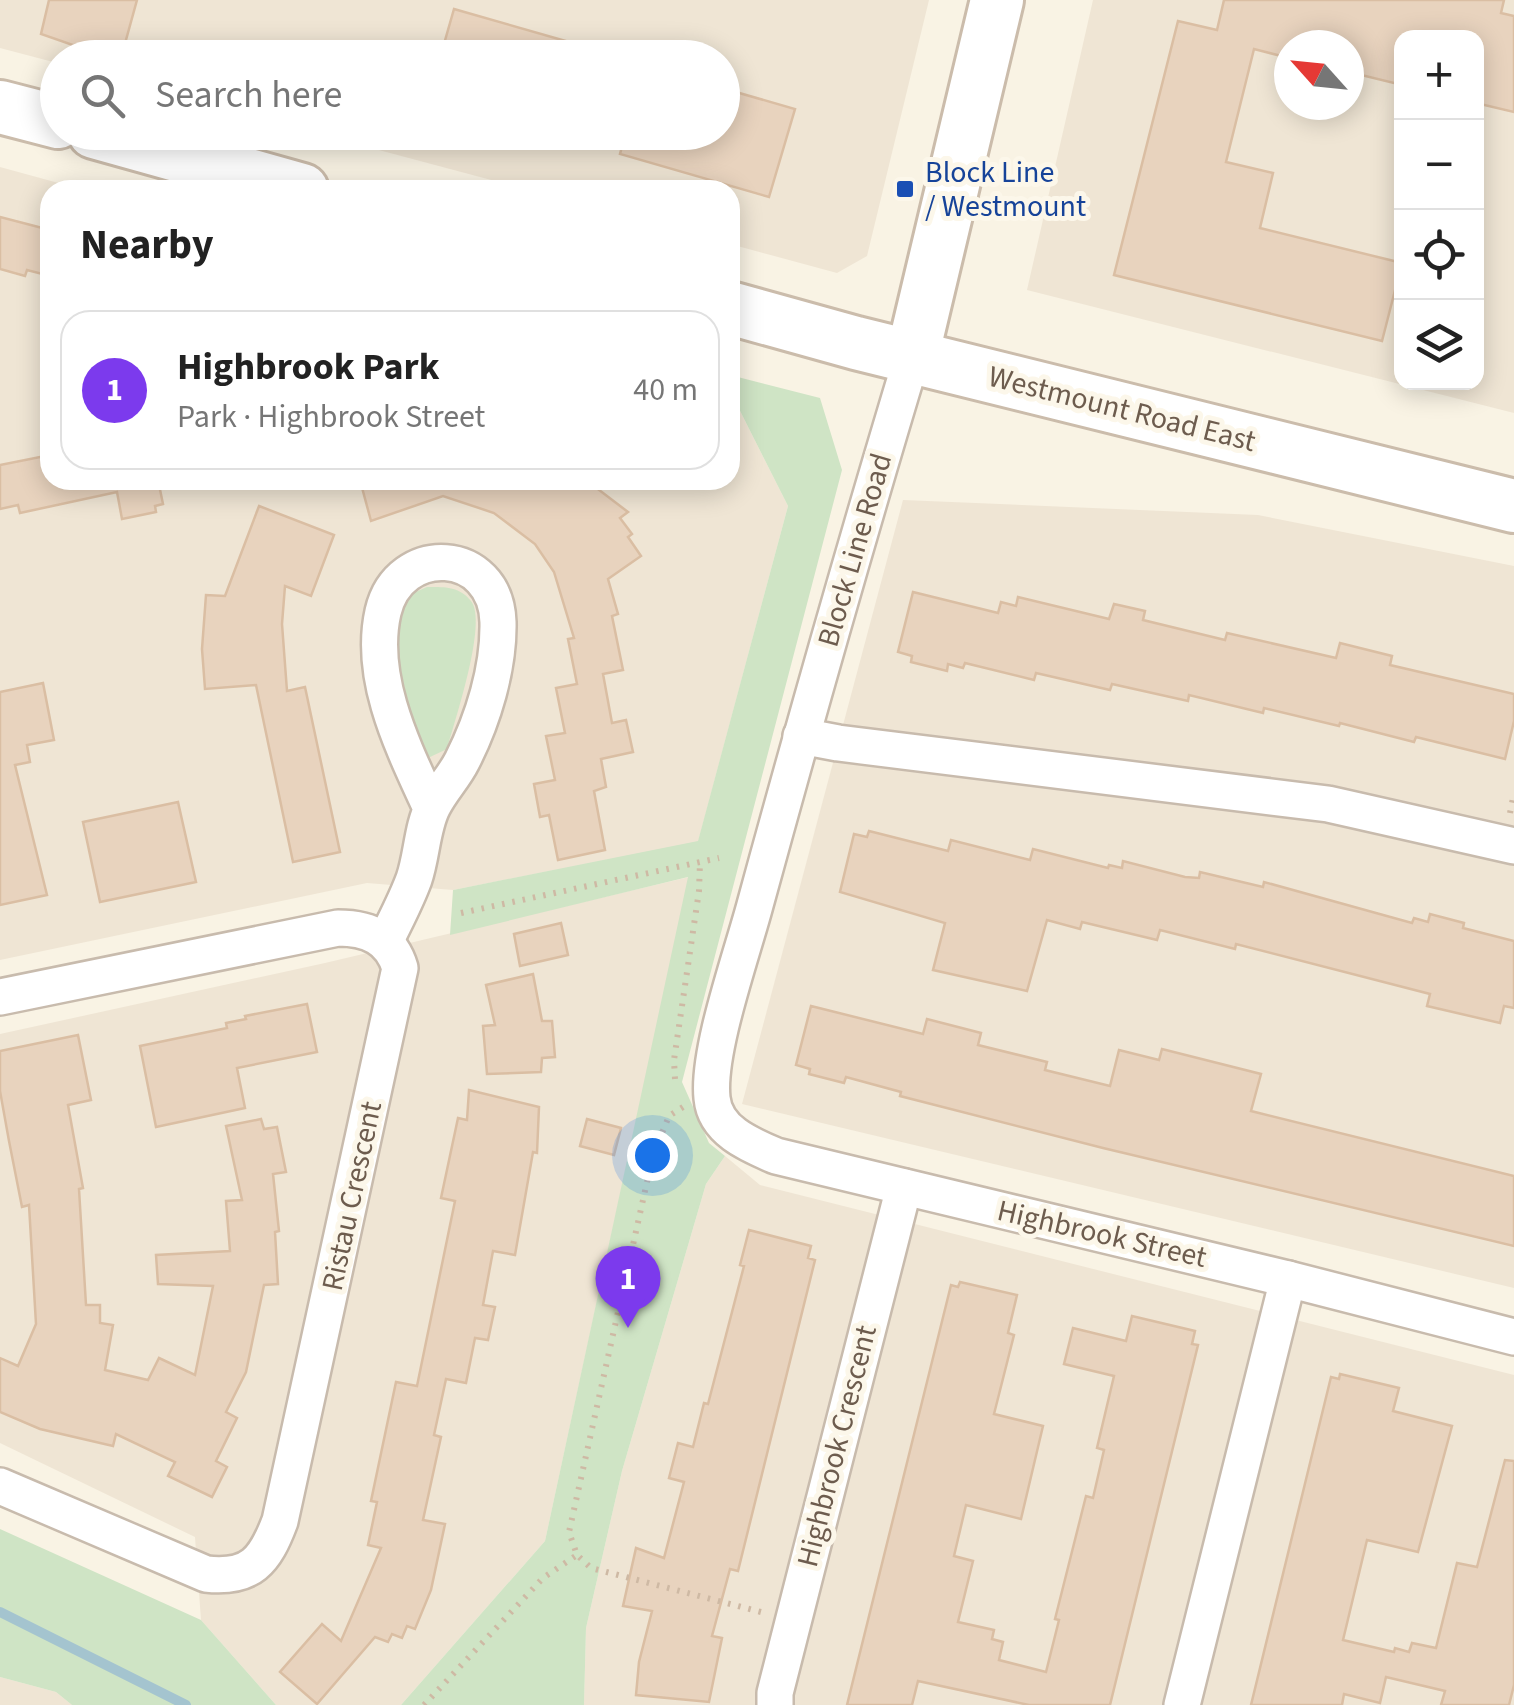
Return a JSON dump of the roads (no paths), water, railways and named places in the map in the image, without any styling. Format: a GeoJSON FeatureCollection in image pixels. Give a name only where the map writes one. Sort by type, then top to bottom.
{"type":"FeatureCollection","features":[{"type":"Feature","properties":{"kind":"main road","name":"Block Line Road"},"geometry":{"type":"LineString","coordinates":[[912,357],[998,0]]}},
{"type":"Feature","properties":{"kind":"main road"},"geometry":{"type":"LineString","coordinates":[[0,106],[40,117]]}},
{"type":"Feature","properties":{"kind":"main road"},"geometry":{"type":"LineString","coordinates":[[159,150],[266,180]]}},
{"type":"Feature","properties":{"kind":"main road","name":"Westmount Road East"},"geometry":{"type":"LineString","coordinates":[[740,311],[1514,506]]}},
{"type":"Feature","properties":{"kind":"street","name":"Block Line Road"},"geometry":{"type":"LineString","coordinates":[[702,1100],[801,736],[912,357]]}},
{"type":"Feature","properties":{"kind":"street"},"geometry":{"type":"LineString","coordinates":[[0,998],[338,928],[372,933],[385,942],[414,881],[431,808],[460,764],[480,722],[495,654],[495,598],[483,578],[448,562],[415,569],[398,581],[383,613],[383,681],[398,738],[431,808]]}},
{"type":"Feature","properties":{"kind":"street"},"geometry":{"type":"LineString","coordinates":[[801,736],[1328,804],[1514,846]]}},
{"type":"Feature","properties":{"kind":"street","name":"Ristau Crescent"},"geometry":{"type":"LineString","coordinates":[[0,1486],[206,1574],[230,1577],[249,1568],[270,1547],[280,1521],[398,988],[400,968],[396,954],[385,942]]}},
{"type":"Feature","properties":{"kind":"street","name":"Highbrook Street"},"geometry":{"type":"LineString","coordinates":[[702,1100],[738,1140],[776,1156],[1288,1278],[1514,1337]]}},
{"type":"Feature","properties":{"kind":"street","name":"Highbrook Crescent"},"geometry":{"type":"LineString","coordinates":[[776,1705],[774,1694],[904,1187]]}},
{"type":"Feature","properties":{"kind":"street"},"geometry":{"type":"LineString","coordinates":[[1182,1705],[1288,1278]]}},
{"type":"Feature","properties":{"kind":"waterway"},"geometry":{"type":"LineString","coordinates":[[0,1612],[186,1705]]}},
{"type":"Feature","properties":{"kind":"place","name":"Block Line / Westmount"},"geometry":{"type":"Point","coordinates":[905,189]}},
{"type":"Feature","properties":{"kind":"place","name":"Highbrook Park"},"geometry":{"type":"Point","coordinates":[628,1328]}}]}
